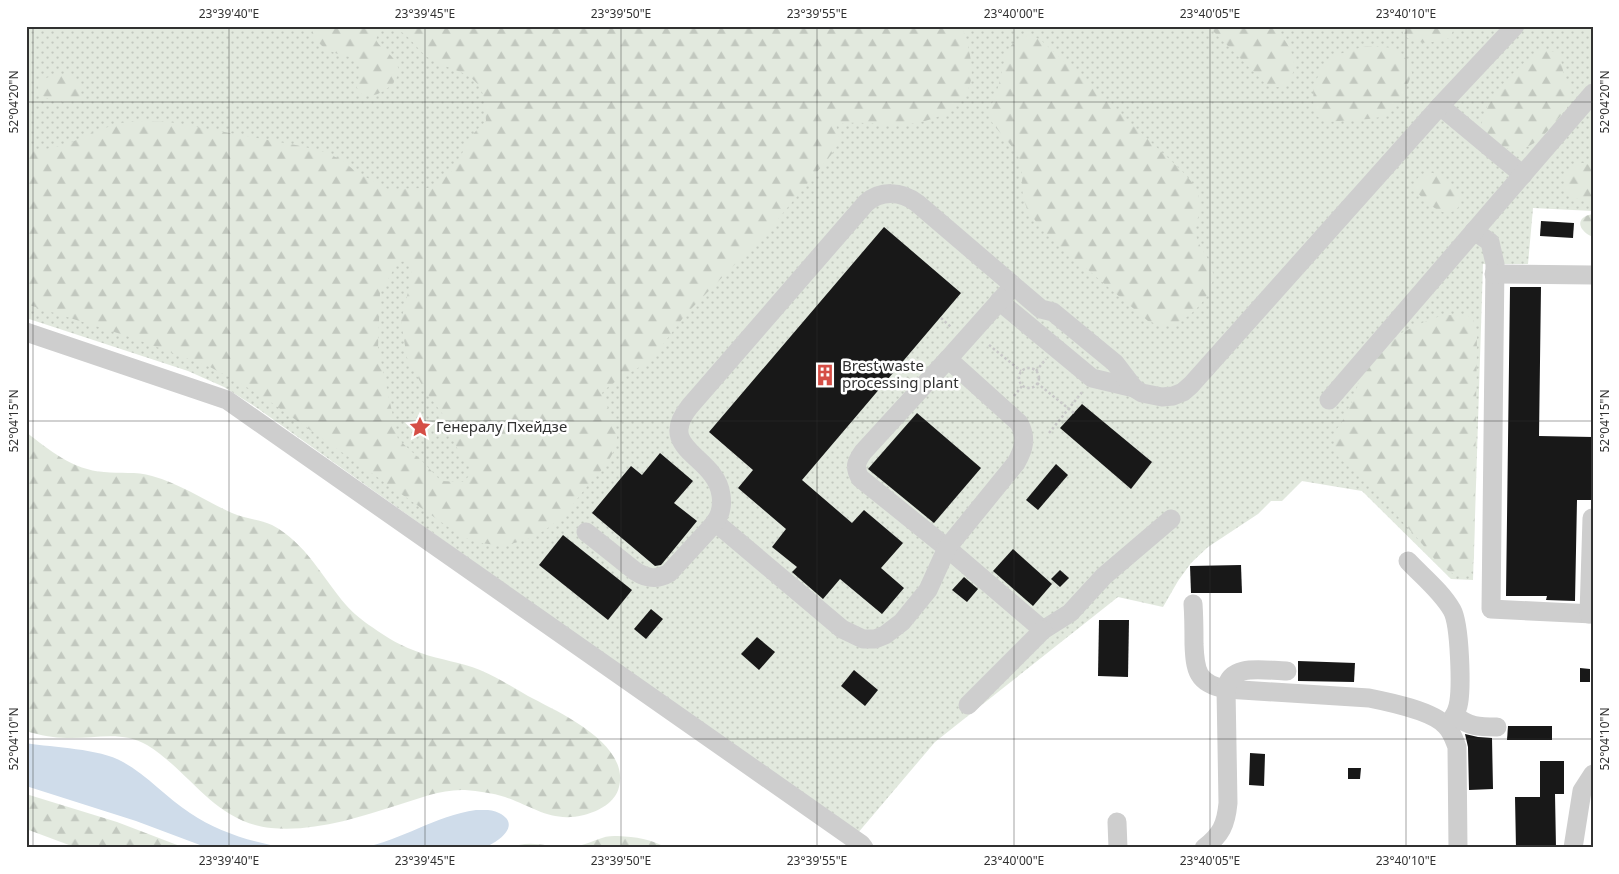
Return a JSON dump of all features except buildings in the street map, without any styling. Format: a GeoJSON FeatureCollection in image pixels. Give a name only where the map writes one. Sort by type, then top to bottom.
{"type":"FeatureCollection","features":[{"type":"Feature","properties":{"kind":"lane"},"geometry":{"type":"LineString","coordinates":[[999,301],[1092,378],[1162,397],[1173,396],[1183,392],[1514,26]]}},
{"type":"Feature","properties":{"kind":"lane"},"geometry":{"type":"LineString","coordinates":[[1329,400],[1593,93]]}},
{"type":"Feature","properties":{"kind":"lane"},"geometry":{"type":"LineString","coordinates":[[1440,106],[1523,175]]}},
{"type":"Feature","properties":{"kind":"lane"},"geometry":{"type":"LineString","coordinates":[[586,532],[635,571],[652,578],[661,578],[669,573],[715,522],[722,507],[720,487],[710,470],[682,445],[678,429],[684,413],[872,198],[886,194],[903,195],[910,198],[1040,309],[1053,312],[1115,363],[1134,388]]}},
{"type":"Feature","properties":{"kind":"lane"},"geometry":{"type":"LineString","coordinates":[[1474,231],[1490,242],[1495,264],[1491,609],[1591,614],[1593,518]]}},
{"type":"Feature","properties":{"kind":"lane"},"geometry":{"type":"LineString","coordinates":[[1494,274],[1593,275]]}},
{"type":"Feature","properties":{"kind":"lane"},"geometry":{"type":"LineString","coordinates":[[1013,286],[948,360],[862,452],[856,461],[856,469],[860,478],[947,548],[1043,630]]}},
{"type":"Feature","properties":{"kind":"lane"},"geometry":{"type":"LineString","coordinates":[[26,332],[227,400],[864,848]]}},
{"type":"Feature","properties":{"kind":"lane"},"geometry":{"type":"LineString","coordinates":[[715,522],[842,629],[863,639],[875,639],[885,635],[902,622],[928,590],[947,548],[1016,463],[1024,442],[1024,432],[1019,423],[948,360]]}},
{"type":"Feature","properties":{"kind":"lane"},"geometry":{"type":"LineString","coordinates":[[968,705],[1043,630],[1070,613],[1104,576],[1172,520]]}},
{"type":"Feature","properties":{"kind":"lane"},"geometry":{"type":"LineString","coordinates":[[1408,561],[1447,602],[1457,624],[1460,699],[1450,720],[1452,734],[1457,747],[1458,848]]}},
{"type":"Feature","properties":{"kind":"lane"},"geometry":{"type":"LineString","coordinates":[[1193,604],[1195,662],[1198,673],[1214,687],[1369,698],[1435,718],[1472,726],[1497,726]]}},
{"type":"Feature","properties":{"kind":"lane"},"geometry":{"type":"LineString","coordinates":[[1204,848],[1223,829],[1227,817],[1226,689],[1229,678],[1239,672],[1287,671]]}},
{"type":"Feature","properties":{"kind":"lane"},"geometry":{"type":"LineString","coordinates":[[1572,848],[1581,797],[1593,774]]}},
{"type":"Feature","properties":{"kind":"lane"},"geometry":{"type":"LineString","coordinates":[[1117,822],[1118,848]]}},
{"type":"Feature","properties":{"kind":"path"},"geometry":{"type":"LineString","coordinates":[[941,318],[952,328]]}},
{"type":"Feature","properties":{"kind":"path"},"geometry":{"type":"LineString","coordinates":[[989,345],[1021,371]]}},
{"type":"Feature","properties":{"kind":"path"},"geometry":{"type":"LineString","coordinates":[[1026,368],[1033,369],[1038,374],[1037,383],[1029,388],[1022,386],[1018,377],[1021,371],[1026,368]]}},
{"type":"Feature","properties":{"kind":"path"},"geometry":{"type":"LineString","coordinates":[[1037,383],[1074,413]]}},
{"type":"Feature","properties":{"kind":"path"},"geometry":{"type":"LineString","coordinates":[[1049,433],[1087,386]]}},
{"type":"Feature","properties":{"kind":"green space"},"geometry":{"type":"Polygon","coordinates":[[[26,26],[1593,26],[1593,211],[1533,208],[1528,264],[1483,264],[1473,580],[1451,579],[1362,491],[1302,481],[1282,501],[1271,501],[1258,514],[1208,547],[1191,563],[1163,607],[1118,597],[935,742],[857,834],[257,408],[224,387],[188,371],[26,318],[26,26]]]}},
{"type":"Feature","properties":{"kind":"green space"},"geometry":{"type":"Polygon","coordinates":[[[311,26],[962,26],[970,53],[972,73],[967,91],[961,101],[943,115],[908,124],[859,123],[836,125],[840,141],[831,155],[769,230],[686,314],[651,360],[610,385],[602,393],[617,430],[614,450],[603,468],[573,505],[551,526],[527,539],[501,545],[488,544],[461,536],[269,401],[210,367],[130,337],[26,304],[26,149],[46,149],[65,145],[120,123],[143,121],[169,122],[301,146],[324,152],[342,160],[356,172],[388,189],[428,188],[455,169],[469,138],[486,121],[483,94],[475,81],[427,57],[400,31],[388,29],[378,33],[376,40],[394,59],[398,67],[398,73],[393,83],[383,91],[372,96],[366,96],[357,88],[360,65],[357,60],[329,50],[321,45],[315,37],[311,26]],[[407,261],[398,262],[380,293],[378,348],[398,439],[441,481],[463,482],[471,474],[470,467],[460,454],[453,440],[447,420],[426,392],[407,358],[401,321],[412,266],[407,261]]]}},
{"type":"Feature","properties":{"kind":"green space"},"geometry":{"type":"Polygon","coordinates":[[[1208,26],[1273,26],[1282,36],[1293,57],[1294,70],[1292,77],[1288,82],[1279,87],[1265,83],[1208,26]]]}},
{"type":"Feature","properties":{"kind":"green space"},"geometry":{"type":"Polygon","coordinates":[[[1401,26],[1455,26],[1450,38],[1427,43],[1404,36],[1401,26]]]}},
{"type":"Feature","properties":{"kind":"green space"},"geometry":{"type":"Polygon","coordinates":[[[1032,35],[1043,42],[1180,169],[1196,188],[1200,205],[1196,235],[1211,265],[1212,284],[1203,301],[1179,322],[1163,326],[1148,321],[1045,233],[1026,206],[1019,158],[988,115],[1010,47],[1022,38],[1032,35]]]}},
{"type":"Feature","properties":{"kind":"green space"},"geometry":{"type":"Polygon","coordinates":[[[1366,46],[1395,48],[1405,58],[1412,73],[1402,100],[1387,116],[1325,122],[1314,114],[1313,85],[1322,70],[1336,55],[1366,46]]]}},
{"type":"Feature","properties":{"kind":"green space"},"geometry":{"type":"Polygon","coordinates":[[[1544,50],[1555,52],[1560,57],[1571,98],[1567,108],[1536,142],[1517,150],[1507,148],[1489,137],[1486,133],[1482,125],[1483,116],[1495,93],[1515,71],[1544,50]]]}},
{"type":"Feature","properties":{"kind":"green space"},"geometry":{"type":"Polygon","coordinates":[[[69,76],[80,83],[82,89],[79,99],[58,101],[47,98],[39,93],[38,88],[41,81],[47,77],[69,76]]]}},
{"type":"Feature","properties":{"kind":"green space"},"geometry":{"type":"Polygon","coordinates":[[[1578,163],[1585,163],[1593,167],[1593,201],[1574,198],[1566,190],[1566,176],[1570,168],[1578,163]]]}},
{"type":"Feature","properties":{"kind":"green space"},"geometry":{"type":"Polygon","coordinates":[[[1428,172],[1444,179],[1455,189],[1460,198],[1459,206],[1456,210],[1449,213],[1440,211],[1416,191],[1415,184],[1417,179],[1428,172]]]}},
{"type":"Feature","properties":{"kind":"green space"},"geometry":{"type":"Polygon","coordinates":[[[1593,214],[1593,237],[1581,228],[1580,224],[1583,218],[1593,214]]]}},
{"type":"Feature","properties":{"kind":"green space"},"geometry":{"type":"Polygon","coordinates":[[[1443,315],[1466,315],[1473,319],[1477,333],[1474,558],[1471,569],[1464,574],[1455,575],[1437,562],[1367,482],[1339,458],[1335,448],[1334,432],[1341,424],[1356,393],[1359,378],[1380,350],[1401,333],[1443,315]]]}},
{"type":"Feature","properties":{"kind":"green space"},"geometry":{"type":"Polygon","coordinates":[[[26,432],[62,458],[82,467],[104,472],[140,474],[163,479],[232,513],[262,521],[284,532],[313,561],[346,605],[383,635],[414,651],[473,667],[486,673],[573,720],[589,731],[614,756],[619,771],[619,787],[614,798],[601,809],[584,815],[562,817],[543,813],[490,793],[456,790],[431,794],[367,815],[335,823],[303,828],[271,828],[251,824],[218,806],[163,756],[137,740],[118,736],[57,737],[26,731],[26,432]]]}},
{"type":"Feature","properties":{"kind":"green space"},"geometry":{"type":"Polygon","coordinates":[[[26,794],[117,822],[185,848],[77,848],[26,829],[26,794]]]}},
{"type":"Feature","properties":{"kind":"green space"},"geometry":{"type":"Polygon","coordinates":[[[618,836],[643,839],[667,848],[510,848],[525,844],[572,847],[606,837],[618,836]]]}},
{"type":"Feature","properties":{"kind":"water"},"geometry":{"type":"Polygon","coordinates":[[[26,743],[89,751],[113,757],[132,768],[182,807],[212,826],[249,840],[287,848],[208,848],[136,821],[26,786],[26,743]]]}},
{"type":"Feature","properties":{"kind":"water"},"geometry":{"type":"Polygon","coordinates":[[[476,810],[496,812],[506,818],[509,823],[501,838],[483,848],[362,848],[391,840],[447,817],[476,810]]]}},
{"type":"Feature","properties":{"kind":"place","name":"Brest waste processing plant"},"geometry":{"type":"Point","coordinates":[825,375]}},
{"type":"Feature","properties":{"kind":"place","name":"Генералу Пхейдзе"},"geometry":{"type":"Point","coordinates":[420,427]}}]}
